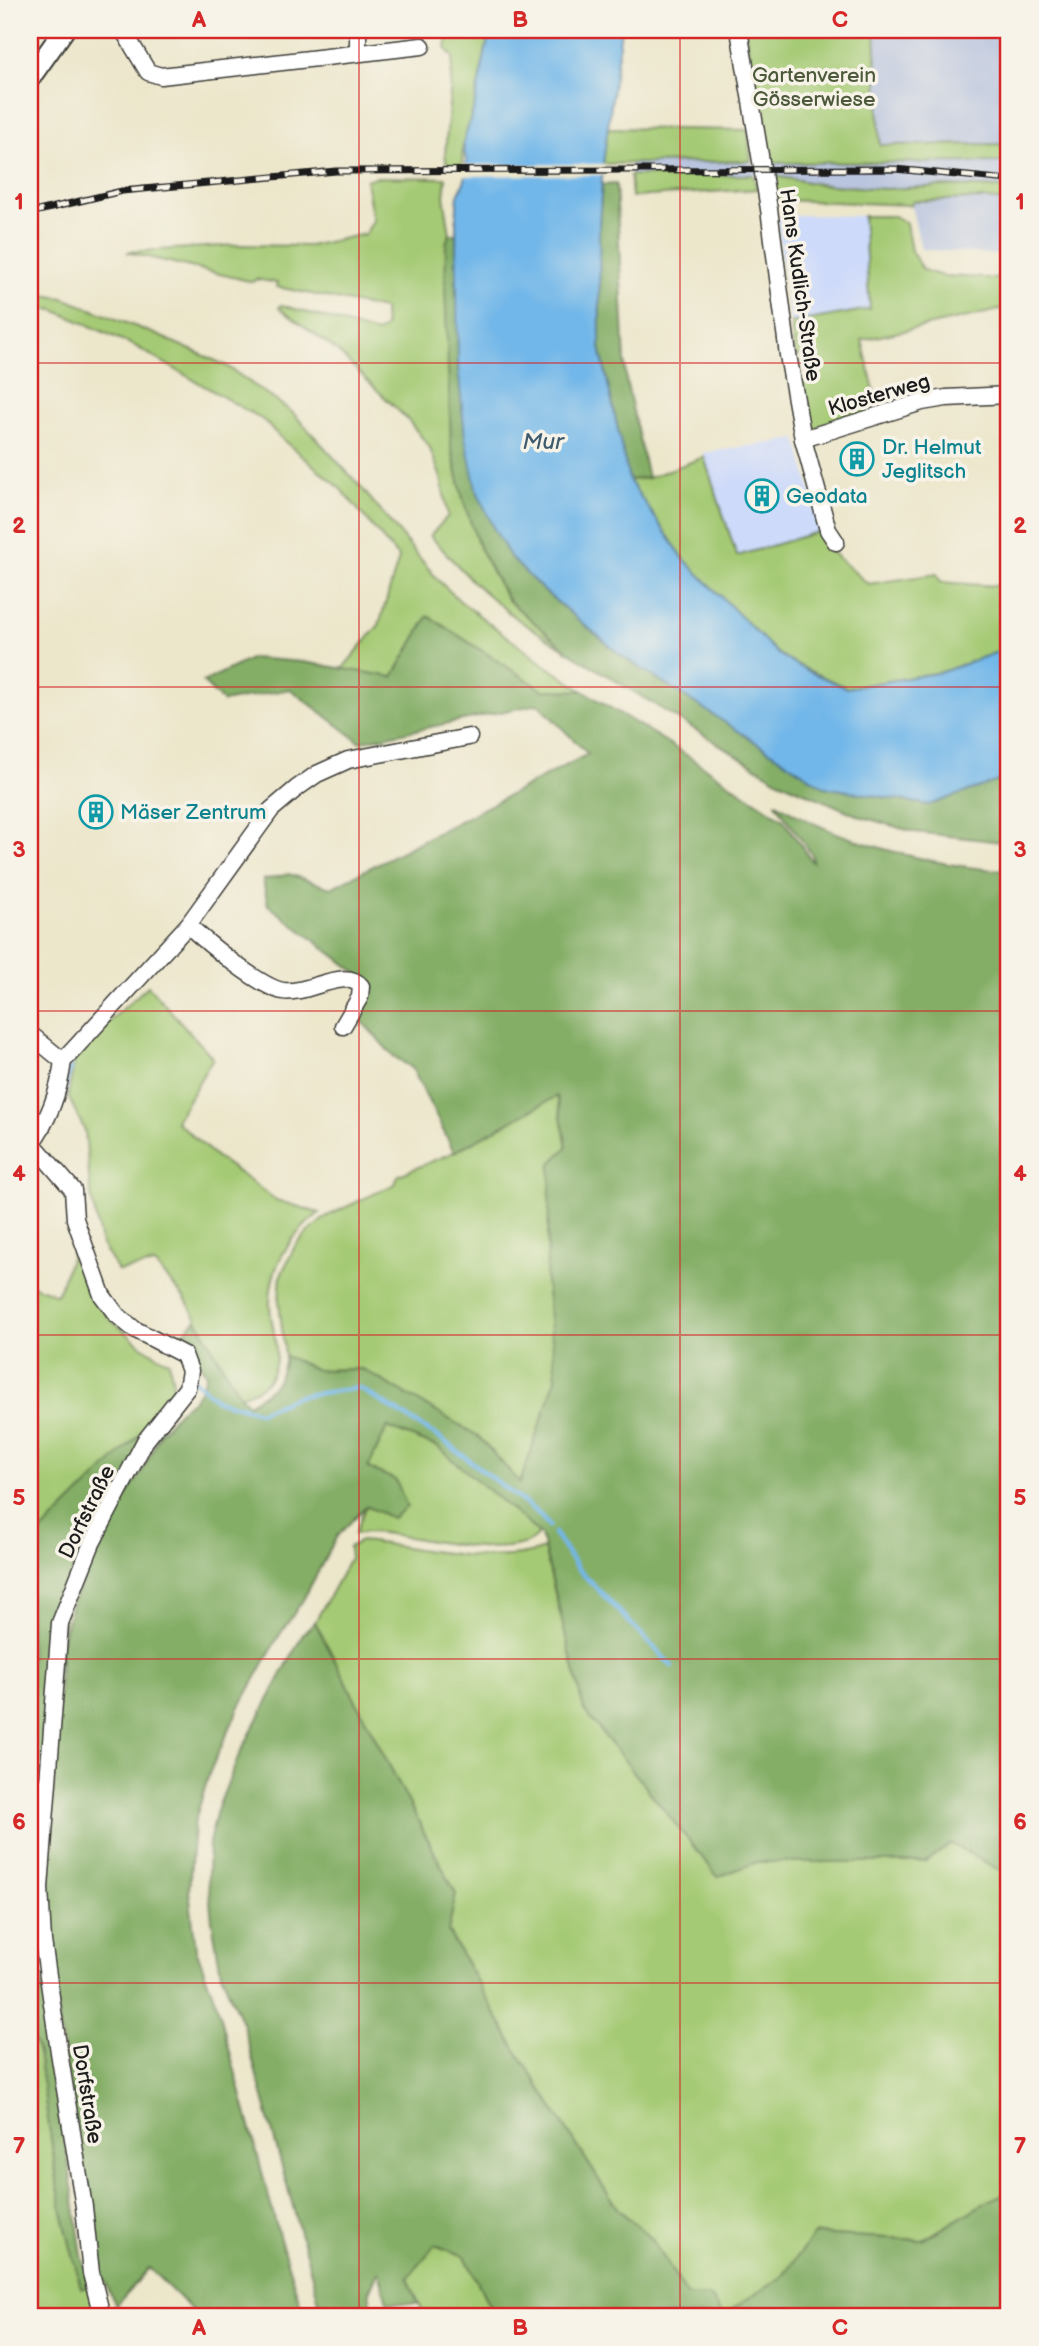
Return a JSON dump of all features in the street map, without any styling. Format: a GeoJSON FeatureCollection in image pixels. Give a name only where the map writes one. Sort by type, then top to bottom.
{"type":"FeatureCollection","features":[{"type":"Feature","properties":{"kind":"street"},"geometry":{"type":"LineString","coordinates":[[30,78],[64,30]]}},
{"type":"Feature","properties":{"kind":"street"},"geometry":{"type":"LineString","coordinates":[[123,30],[148,72],[155,76],[422,46]]}},
{"type":"Feature","properties":{"kind":"street"},"geometry":{"type":"LineString","coordinates":[[358,30],[358,52]]}},
{"type":"Feature","properties":{"kind":"street","name":"Hans Kudlich-Straße"},"geometry":{"type":"LineString","coordinates":[[739,30],[803,439],[828,530],[836,542]]}},
{"type":"Feature","properties":{"kind":"street","name":"Klosterweg"},"geometry":{"type":"LineString","coordinates":[[803,439],[922,402],[1009,395]]}},
{"type":"Feature","properties":{"kind":"street"},"geometry":{"type":"LineString","coordinates":[[30,1034],[63,1061],[188,925],[271,810],[317,774],[348,760],[470,737]]}},
{"type":"Feature","properties":{"kind":"street"},"geometry":{"type":"LineString","coordinates":[[188,925],[215,948],[274,988],[300,991],[346,978],[355,980],[361,986],[360,998],[342,1026]]}},
{"type":"Feature","properties":{"kind":"street","name":"Dorfstraße"},"geometry":{"type":"LineString","coordinates":[[63,1061],[60,1085],[45,1126],[31,1144],[73,1190],[75,1219],[102,1295],[116,1314],[134,1329],[184,1355],[190,1371],[187,1388],[145,1441],[92,1543],[60,1623],[40,1888],[43,1941],[84,2207],[91,2273],[102,2316]]}},
{"type":"Feature","properties":{"kind":"shaded area"},"geometry":{"type":"Polygon","coordinates":[[[875,30],[1009,30],[1009,144],[880,146],[875,30]]]}},
{"type":"Feature","properties":{"kind":"shaded area"},"geometry":{"type":"Polygon","coordinates":[[[751,161],[751,164],[1009,162],[1009,189],[946,186],[885,189],[818,184],[769,174],[630,175],[631,164],[751,161]]]}},
{"type":"Feature","properties":{"kind":"shaded area"},"geometry":{"type":"Polygon","coordinates":[[[913,201],[1009,201],[1009,256],[921,249],[911,205],[913,201]]]}},
{"type":"Feature","properties":{"kind":"shaded area"},"geometry":{"type":"Polygon","coordinates":[[[787,215],[863,216],[870,309],[791,323],[777,220],[787,215]]]}},
{"type":"Feature","properties":{"kind":"shaded area"},"geometry":{"type":"Polygon","coordinates":[[[797,439],[821,531],[737,556],[703,453],[797,439]]]}},
{"type":"Feature","properties":{"kind":"green space"},"geometry":{"type":"Polygon","coordinates":[[[454,30],[490,30],[474,107],[463,144],[462,165],[447,164],[445,155],[453,57],[446,49],[448,34],[454,30]]]}},
{"type":"Feature","properties":{"kind":"green space","name":"Gartenverein Gösserwiese"},"geometry":{"type":"Polygon","coordinates":[[[745,30],[875,30],[880,145],[1009,144],[1009,162],[768,163],[745,30]]]}},
{"type":"Feature","properties":{"kind":"green space"},"geometry":{"type":"Polygon","coordinates":[[[607,128],[748,130],[751,161],[603,164],[607,128]]]}},
{"type":"Feature","properties":{"kind":"green space"},"geometry":{"type":"Polygon","coordinates":[[[630,175],[753,175],[757,189],[632,197],[630,175]]]}},
{"type":"Feature","properties":{"kind":"green space"},"geometry":{"type":"Polygon","coordinates":[[[770,175],[818,184],[885,189],[946,186],[1007,188],[1009,201],[913,201],[911,205],[781,200],[770,191],[770,175]]]}},
{"type":"Feature","properties":{"kind":"green space"},"geometry":{"type":"Polygon","coordinates":[[[376,177],[446,178],[444,196],[450,234],[446,243],[451,447],[464,503],[480,549],[508,600],[569,652],[514,617],[473,582],[430,536],[448,516],[441,478],[429,446],[407,419],[336,350],[279,308],[281,305],[377,333],[385,328],[384,309],[277,287],[277,283],[256,279],[253,282],[127,252],[236,245],[309,246],[365,234],[373,221],[366,180],[376,177]]]}},
{"type":"Feature","properties":{"kind":"green space"},"geometry":{"type":"Polygon","coordinates":[[[616,184],[626,380],[648,478],[629,480],[600,348],[599,225],[602,185],[616,184]]]}},
{"type":"Feature","properties":{"kind":"green space"},"geometry":{"type":"Polygon","coordinates":[[[863,216],[894,216],[906,223],[911,251],[923,270],[942,276],[1009,279],[1009,308],[862,340],[879,411],[814,429],[808,422],[800,380],[812,377],[807,354],[795,356],[791,323],[870,309],[863,216]]]}},
{"type":"Feature","properties":{"kind":"green space"},"geometry":{"type":"Polygon","coordinates":[[[450,234],[456,234],[456,295],[511,558],[543,590],[622,656],[825,787],[928,805],[1009,777],[1009,843],[914,832],[859,816],[779,781],[569,652],[508,600],[480,549],[464,503],[451,447],[445,287],[446,243],[450,234]]]}},
{"type":"Feature","properties":{"kind":"green space"},"geometry":{"type":"Polygon","coordinates":[[[30,293],[63,298],[225,365],[292,412],[359,485],[438,580],[460,601],[583,691],[543,690],[428,616],[393,677],[342,669],[379,625],[399,558],[339,487],[263,420],[133,345],[54,310],[30,307],[30,293]]]}},
{"type":"Feature","properties":{"kind":"green space"},"geometry":{"type":"Polygon","coordinates":[[[704,457],[737,556],[821,531],[827,548],[868,584],[937,574],[940,582],[1009,587],[1009,648],[942,672],[847,688],[778,654],[684,559],[629,480],[648,478],[704,457]]]}},
{"type":"Feature","properties":{"kind":"green space"},"geometry":{"type":"Polygon","coordinates":[[[428,616],[543,690],[583,691],[665,741],[783,819],[813,863],[812,855],[775,802],[827,829],[888,850],[950,864],[1009,871],[1009,1875],[952,1844],[925,1862],[757,1862],[718,1877],[584,1710],[541,1535],[438,1447],[387,1427],[368,1468],[396,1480],[407,1507],[392,1518],[366,1506],[337,1536],[303,1600],[277,1639],[239,1708],[210,1771],[194,1824],[189,1891],[196,1949],[219,2011],[280,2239],[304,2316],[198,2316],[149,2268],[116,2306],[98,2267],[58,2016],[47,1895],[62,1643],[72,1603],[116,1511],[142,1472],[161,1432],[200,1391],[206,1374],[183,1333],[196,1320],[240,1396],[248,1404],[278,1379],[285,1356],[317,1370],[362,1369],[478,1436],[520,1483],[556,1378],[546,1281],[551,1163],[567,1147],[557,1096],[454,1152],[412,1068],[392,1055],[359,1018],[374,986],[268,905],[263,880],[289,874],[331,888],[588,754],[538,704],[360,742],[290,689],[223,702],[203,682],[252,658],[303,662],[393,677],[428,616]]]}},
{"type":"Feature","properties":{"kind":"green space"},"geometry":{"type":"Polygon","coordinates":[[[148,986],[213,1058],[176,1121],[214,1155],[276,1200],[319,1213],[290,1242],[273,1278],[270,1306],[276,1357],[271,1376],[259,1388],[240,1396],[186,1300],[155,1264],[118,1271],[101,1243],[90,1189],[85,1131],[68,1096],[74,1063],[89,1040],[148,986]]]}},
{"type":"Feature","properties":{"kind":"green space"},"geometry":{"type":"Polygon","coordinates":[[[557,1095],[567,1147],[546,1281],[557,1378],[521,1484],[478,1436],[362,1369],[317,1370],[285,1356],[279,1301],[281,1275],[295,1246],[327,1216],[393,1185],[399,1175],[454,1152],[557,1095]]]}},
{"type":"Feature","properties":{"kind":"green space"},"geometry":{"type":"Polygon","coordinates":[[[72,1254],[107,1316],[143,1347],[169,1362],[173,1389],[154,1419],[114,1462],[40,1533],[30,1534],[30,1284],[57,1295],[72,1254]]]}},
{"type":"Feature","properties":{"kind":"green space"},"geometry":{"type":"Polygon","coordinates":[[[173,1389],[181,1393],[68,1590],[30,1891],[30,1534],[40,1533],[149,1425],[168,1401],[173,1389]]]}},
{"type":"Feature","properties":{"kind":"green space"},"geometry":{"type":"Polygon","coordinates":[[[387,1427],[438,1447],[539,1533],[527,1542],[508,1547],[460,1545],[371,1532],[355,1534],[366,1505],[368,1468],[387,1427]]]}},
{"type":"Feature","properties":{"kind":"green space"},"geometry":{"type":"Polygon","coordinates":[[[361,1541],[478,1556],[524,1554],[544,1549],[584,1710],[718,1876],[757,1862],[925,1862],[952,1844],[1009,1875],[1009,2192],[988,2201],[923,2240],[815,2234],[782,2277],[723,2315],[688,2296],[651,2238],[617,2208],[516,2050],[448,1931],[456,1894],[315,1622],[350,1558],[349,1547],[361,1541]]]}},
{"type":"Feature","properties":{"kind":"green space"},"geometry":{"type":"Polygon","coordinates":[[[315,1622],[456,1894],[448,1931],[516,2050],[617,2208],[651,2238],[688,2296],[709,2296],[723,2315],[782,2277],[814,2234],[923,2240],[988,2201],[1009,2192],[1009,2316],[494,2316],[465,2256],[435,2245],[408,2278],[418,2304],[387,2302],[379,2271],[369,2291],[373,2316],[323,2316],[243,2025],[221,1973],[208,1880],[209,1842],[217,1810],[239,1755],[303,1634],[315,1622]]]}},
{"type":"Feature","properties":{"kind":"green space"},"geometry":{"type":"Polygon","coordinates":[[[30,1903],[41,1973],[33,1974],[35,2018],[32,2037],[38,2053],[62,2212],[99,2316],[30,2316],[30,1903]]]}},
{"type":"Feature","properties":{"kind":"green space"},"geometry":{"type":"Polygon","coordinates":[[[33,1973],[41,1973],[82,2255],[90,2288],[81,2288],[62,2212],[38,2053],[32,2037],[35,2018],[33,1973]]]}},
{"type":"Feature","properties":{"kind":"green space"},"geometry":{"type":"Polygon","coordinates":[[[434,2245],[465,2256],[494,2316],[434,2316],[431,2311],[424,2315],[408,2278],[434,2245]]]}},
{"type":"Feature","properties":{"kind":"water","name":"Mur"},"geometry":{"type":"Polygon","coordinates":[[[490,30],[621,30],[603,164],[599,225],[600,348],[629,480],[684,559],[778,654],[808,671],[847,688],[942,672],[1009,648],[1009,777],[929,805],[825,787],[622,656],[543,590],[511,558],[476,489],[465,438],[458,367],[458,195],[465,180],[466,160],[463,144],[474,107],[490,30]]]}},
{"type":"Feature","properties":{"kind":"pier"},"geometry":{"type":"Polygon","coordinates":[[[606,164],[606,175],[461,176],[462,165],[606,164]]]}},
{"type":"Feature","properties":{"kind":"waterway"},"geometry":{"type":"LineString","coordinates":[[59,1110],[70,1068]]}},
{"type":"Feature","properties":{"kind":"waterway"},"geometry":{"type":"LineString","coordinates":[[194,1380],[217,1400],[259,1412],[298,1396],[359,1388],[440,1438],[539,1514],[549,1526]]}},
{"type":"Feature","properties":{"kind":"waterway"},"geometry":{"type":"LineString","coordinates":[[554,1533],[577,1568],[672,1666]]}},
{"type":"Feature","properties":{"kind":"railway"},"geometry":{"type":"LineString","coordinates":[[30,213],[122,191],[336,171],[895,169],[1009,180]]}},
{"type":"Feature","properties":{"kind":"place","name":"Dr. Helmut Jeglitsch"},"geometry":{"type":"Point","coordinates":[857,459]}},
{"type":"Feature","properties":{"kind":"place","name":"Geodata"},"geometry":{"type":"Point","coordinates":[762,496]}},
{"type":"Feature","properties":{"kind":"place","name":"Mäser Zentrum"},"geometry":{"type":"Point","coordinates":[96,812]}}]}
